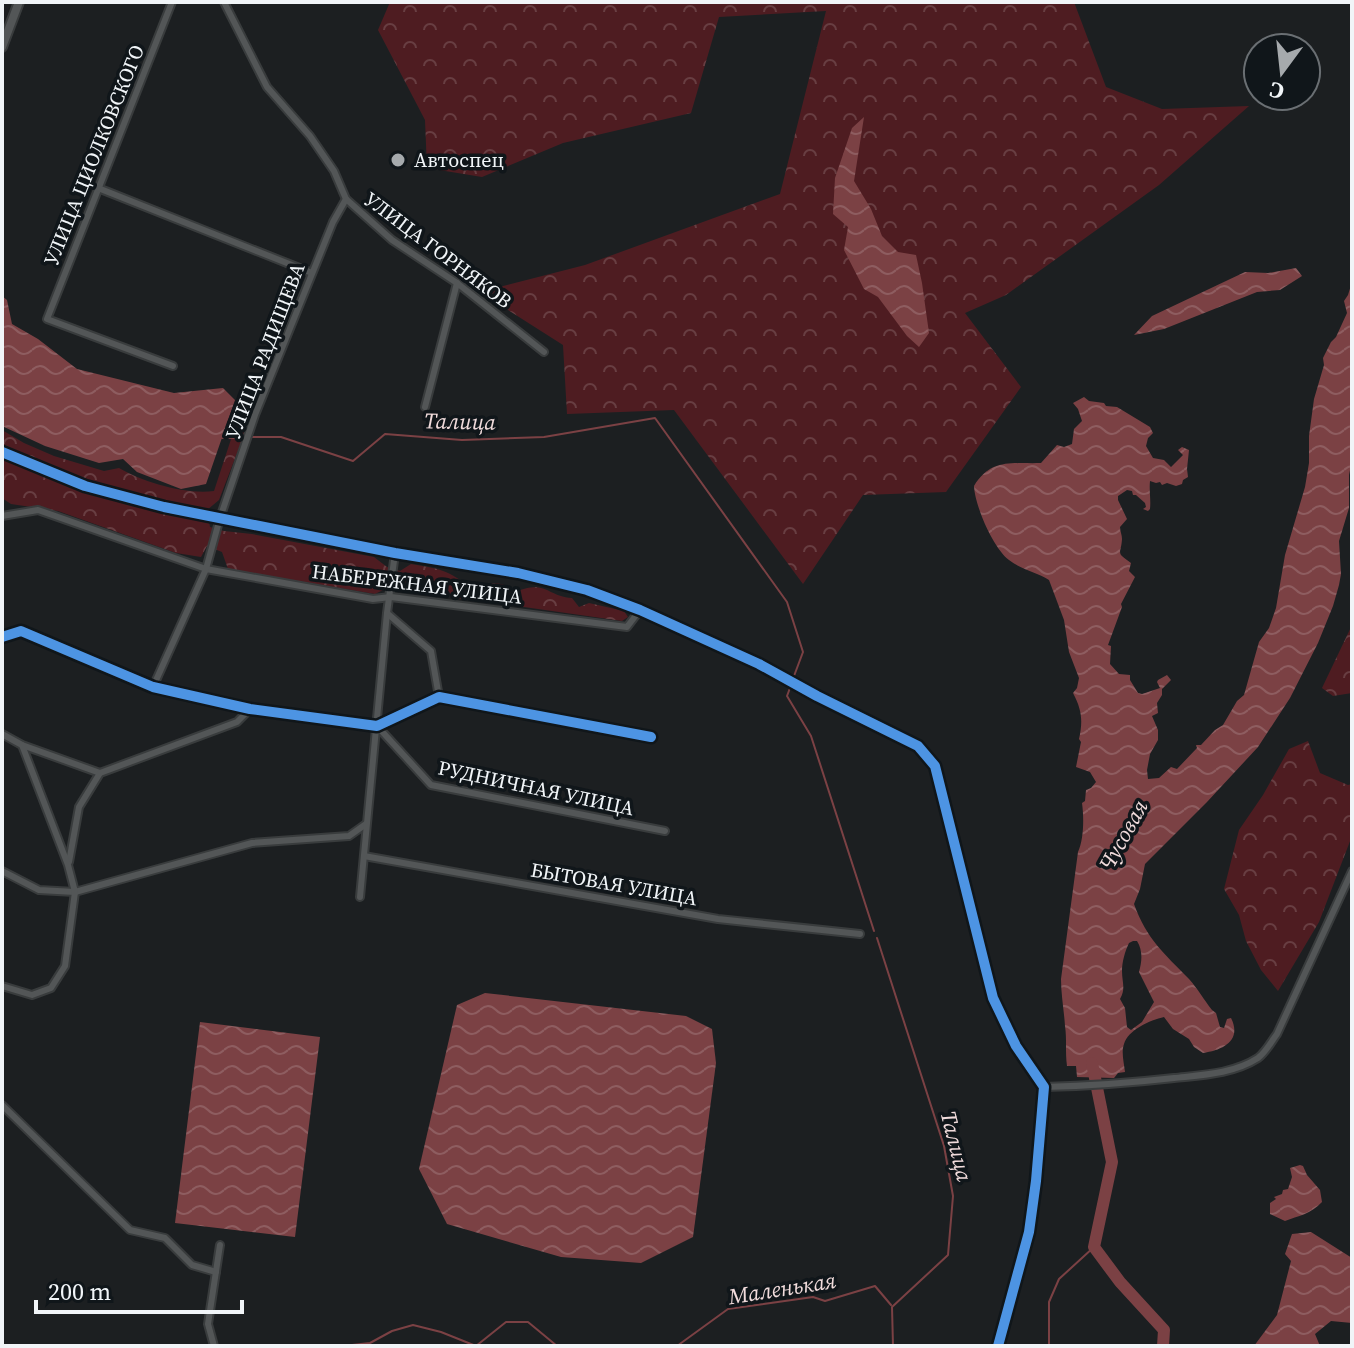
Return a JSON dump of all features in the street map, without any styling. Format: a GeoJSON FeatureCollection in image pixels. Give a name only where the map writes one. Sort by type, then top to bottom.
{"type":"FeatureCollection","features":[{"type":"Feature","properties":{"kind":"street"},"geometry":{"type":"LineString","coordinates":[[2,47],[19,2]]}},
{"type":"Feature","properties":{"kind":"street","name":"УЛИЦА ЦИОЛКОВСКОГО"},"geometry":{"type":"LineString","coordinates":[[172,2],[47,319],[173,366]]}},
{"type":"Feature","properties":{"kind":"street","name":"УЛИЦА ГОРНЯКОВ"},"geometry":{"type":"LineString","coordinates":[[224,2],[267,87],[318,148],[334,171],[346,199],[392,240],[457,283],[544,352]]}},
{"type":"Feature","properties":{"kind":"street"},"geometry":{"type":"LineString","coordinates":[[2,14],[13,19]]}},
{"type":"Feature","properties":{"kind":"street"},"geometry":{"type":"LineString","coordinates":[[98,188],[312,273]]}},
{"type":"Feature","properties":{"kind":"street","name":"УЛИЦА РАДИЩЕВА"},"geometry":{"type":"LineString","coordinates":[[153,687],[206,569],[260,401],[333,222],[346,199]]}},
{"type":"Feature","properties":{"kind":"street"},"geometry":{"type":"LineString","coordinates":[[425,407],[457,283]]}},
{"type":"Feature","properties":{"kind":"street"},"geometry":{"type":"LineString","coordinates":[[2,452],[85,486],[164,507],[395,553],[518,573],[587,590],[640,610],[759,664],[918,746],[935,766],[993,998],[1016,1046],[1044,1087],[1029,1232],[998,1346]]}},
{"type":"Feature","properties":{"kind":"street","name":"НАБЕРЕЖНАЯ УЛИЦА"},"geometry":{"type":"LineString","coordinates":[[2,516],[38,510],[206,569],[373,599],[391,597],[627,627],[640,610]]}},
{"type":"Feature","properties":{"kind":"street"},"geometry":{"type":"LineString","coordinates":[[360,897],[395,553]]}},
{"type":"Feature","properties":{"kind":"street"},"geometry":{"type":"LineString","coordinates":[[387,613],[431,651],[439,697]]}},
{"type":"Feature","properties":{"kind":"street"},"geometry":{"type":"LineString","coordinates":[[2,637],[21,631],[153,687],[250,709],[377,726],[439,697],[651,737]]}},
{"type":"Feature","properties":{"kind":"street"},"geometry":{"type":"LineString","coordinates":[[68,865],[79,807],[100,773],[237,722],[250,709]]}},
{"type":"Feature","properties":{"kind":"street","name":"РУДНИЧНАЯ УЛИЦА"},"geometry":{"type":"LineString","coordinates":[[377,726],[431,785],[665,831]]}},
{"type":"Feature","properties":{"kind":"street"},"geometry":{"type":"LineString","coordinates":[[2,734],[22,745],[100,773]]}},
{"type":"Feature","properties":{"kind":"street"},"geometry":{"type":"LineString","coordinates":[[2,986],[32,995],[51,988],[65,966],[75,892],[68,865],[22,745]]}},
{"type":"Feature","properties":{"kind":"street"},"geometry":{"type":"LineString","coordinates":[[2,871],[39,890],[75,892],[252,843],[349,836],[366,824]]}},
{"type":"Feature","properties":{"kind":"street","name":"БЫТОВАЯ УЛИЦА"},"geometry":{"type":"LineString","coordinates":[[364,856],[718,919],[860,934]]}},
{"type":"Feature","properties":{"kind":"street"},"geometry":{"type":"LineString","coordinates":[[1044,1087],[1128,1084],[1211,1074],[1237,1068],[1259,1057],[1277,1034],[1352,871]]}},
{"type":"Feature","properties":{"kind":"street"},"geometry":{"type":"LineString","coordinates":[[2,1105],[130,1230],[165,1238],[192,1265],[216,1272]]}},
{"type":"Feature","properties":{"kind":"street"},"geometry":{"type":"LineString","coordinates":[[214,1346],[208,1324],[220,1245]]}},
{"type":"Feature","properties":{"kind":"green space"},"geometry":{"type":"Polygon","coordinates":[[[390,2],[1074,2],[1106,87],[1162,109],[1242,106],[1242,112],[1159,185],[1006,295],[965,313],[1021,387],[946,492],[863,495],[803,584],[674,410],[567,414],[563,345],[480,292],[585,265],[780,194],[826,11],[719,17],[691,113],[563,143],[482,177],[427,168],[425,120],[378,30],[390,2]]]}},
{"type":"Feature","properties":{"kind":"green space"},"geometry":{"type":"Polygon","coordinates":[[[245,404],[254,409],[219,500],[207,510],[210,527],[374,557],[387,567],[400,571],[411,564],[435,569],[456,577],[470,588],[494,583],[505,585],[515,592],[540,588],[572,598],[579,607],[589,603],[624,611],[628,617],[622,621],[517,606],[502,596],[490,593],[460,599],[418,579],[410,593],[387,588],[375,594],[228,569],[222,552],[207,546],[201,557],[176,553],[58,511],[11,504],[2,498],[2,430],[54,456],[104,471],[119,468],[165,486],[214,491],[245,404]]]}},
{"type":"Feature","properties":{"kind":"green space"},"geometry":{"type":"Polygon","coordinates":[[[1352,625],[1352,693],[1333,696],[1322,688],[1352,625]]]}},
{"type":"Feature","properties":{"kind":"green space"},"geometry":{"type":"Polygon","coordinates":[[[1308,741],[1320,773],[1352,784],[1352,836],[1319,922],[1278,991],[1261,970],[1246,941],[1239,915],[1224,889],[1239,830],[1289,749],[1308,741]]]}},
{"type":"Feature","properties":{"kind":"water"},"geometry":{"type":"Polygon","coordinates":[[[864,117],[854,181],[871,209],[882,236],[898,252],[916,255],[929,333],[919,347],[878,297],[864,289],[844,250],[848,227],[833,214],[835,178],[852,128],[864,117]]]}},
{"type":"Feature","properties":{"kind":"water"},"geometry":{"type":"Polygon","coordinates":[[[1296,268],[1302,276],[1280,290],[1257,292],[1164,329],[1134,335],[1152,316],[1245,272],[1268,273],[1296,268]]]}},
{"type":"Feature","properties":{"kind":"water"},"geometry":{"type":"Polygon","coordinates":[[[1352,282],[1352,460],[1349,508],[1339,541],[1341,574],[1333,606],[1290,698],[1258,747],[1145,864],[1134,904],[1151,937],[1216,1013],[1220,1027],[1224,1028],[1227,1019],[1231,1018],[1233,1038],[1218,1049],[1203,1053],[1173,1029],[1164,1017],[1140,1026],[1126,1039],[1123,1050],[1125,1072],[1118,1073],[1114,1078],[1077,1077],[1076,1066],[1067,1066],[1061,979],[1082,834],[1082,803],[1086,790],[1096,782],[1090,772],[1076,767],[1081,721],[1073,693],[1079,678],[1069,652],[1064,620],[1049,580],[1013,563],[1003,554],[986,526],[974,486],[995,467],[1012,463],[1041,463],[1057,445],[1064,447],[1072,444],[1074,429],[1082,421],[1073,403],[1084,397],[1117,407],[1150,427],[1153,433],[1146,446],[1153,458],[1164,460],[1171,467],[1183,455],[1178,450],[1182,447],[1189,450],[1188,477],[1182,484],[1162,485],[1150,481],[1148,511],[1143,509],[1145,503],[1132,491],[1127,490],[1118,496],[1127,519],[1120,527],[1120,553],[1131,563],[1129,571],[1135,577],[1121,604],[1108,645],[1111,646],[1110,664],[1119,674],[1130,675],[1138,693],[1160,688],[1158,680],[1167,675],[1171,680],[1162,689],[1157,703],[1158,713],[1152,716],[1158,730],[1158,740],[1150,754],[1148,779],[1159,778],[1171,767],[1177,769],[1197,748],[1196,745],[1201,745],[1223,725],[1244,695],[1259,642],[1269,628],[1276,608],[1285,555],[1305,487],[1314,399],[1324,365],[1323,358],[1347,313],[1344,301],[1352,282]],[[1137,941],[1129,943],[1122,968],[1120,999],[1125,1008],[1127,1027],[1131,1030],[1142,1022],[1154,1002],[1139,972],[1141,956],[1137,941]]]}},
{"type":"Feature","properties":{"kind":"water"},"geometry":{"type":"Polygon","coordinates":[[[2,296],[7,300],[12,324],[38,339],[77,369],[174,393],[223,388],[235,400],[206,484],[181,489],[137,472],[123,459],[99,463],[45,446],[2,426],[2,296]]]}},
{"type":"Feature","properties":{"kind":"water"},"geometry":{"type":"Polygon","coordinates":[[[485,993],[686,1016],[712,1029],[716,1063],[693,1237],[641,1263],[561,1257],[447,1224],[419,1169],[457,1005],[485,993]]]}},
{"type":"Feature","properties":{"kind":"water"},"geometry":{"type":"Polygon","coordinates":[[[200,1022],[320,1037],[295,1237],[175,1223],[200,1022]]]}},
{"type":"Feature","properties":{"kind":"water"},"geometry":{"type":"Polygon","coordinates":[[[1300,1165],[1320,1190],[1322,1202],[1309,1212],[1285,1221],[1270,1214],[1270,1203],[1288,1189],[1292,1177],[1290,1168],[1300,1165]]]}},
{"type":"Feature","properties":{"kind":"water"},"geometry":{"type":"Polygon","coordinates":[[[1311,1232],[1352,1258],[1352,1323],[1331,1321],[1315,1334],[1320,1346],[1254,1346],[1277,1315],[1291,1261],[1285,1254],[1292,1234],[1311,1232]]]}},
{"type":"Feature","properties":{"kind":"waterway","name":"Талица"},"geometry":{"type":"LineString","coordinates":[[250,437],[281,437],[353,461],[385,434],[462,440],[544,437],[655,418],[787,602],[803,652],[794,676]]}},
{"type":"Feature","properties":{"kind":"waterway","name":"Талица"},"geometry":{"type":"LineString","coordinates":[[222,438],[244,438]]}},
{"type":"Feature","properties":{"kind":"waterway","name":"Талица"},"geometry":{"type":"LineString","coordinates":[[790,688],[787,696],[811,736],[874,931]]}},
{"type":"Feature","properties":{"kind":"waterway","name":"Талица"},"geometry":{"type":"LineString","coordinates":[[877,938],[944,1146],[953,1196],[948,1255],[892,1307],[893,1346]]}},
{"type":"Feature","properties":{"kind":"waterway","name":"Чусовая"},"geometry":{"type":"LineString","coordinates":[[1092,1063],[1112,1162],[1094,1247],[1120,1282],[1164,1330],[1163,1346]]}},
{"type":"Feature","properties":{"kind":"waterway"},"geometry":{"type":"LineString","coordinates":[[1049,1346],[1049,1302],[1059,1279],[1094,1247]]}},
{"type":"Feature","properties":{"kind":"waterway","name":"Маленькая"},"geometry":{"type":"LineString","coordinates":[[677,1346],[728,1309],[813,1297],[825,1301],[875,1286],[891,1305]]}},
{"type":"Feature","properties":{"kind":"waterway","name":"Маленькая"},"geometry":{"type":"LineString","coordinates":[[343,1346],[370,1343],[392,1331],[413,1325],[476,1346],[506,1322],[528,1322],[557,1346]]}},
{"type":"Feature","properties":{"kind":"cycle path"},"geometry":{"type":"LineString","coordinates":[[2,452],[85,486],[164,507],[395,553],[518,573],[587,590],[640,610],[759,664],[918,746],[935,766],[993,998],[1016,1046],[1044,1087],[1029,1232],[998,1346]]}},
{"type":"Feature","properties":{"kind":"cycle path"},"geometry":{"type":"LineString","coordinates":[[2,637],[21,631],[153,687],[250,709],[377,726],[439,697],[651,737]]}},
{"type":"Feature","properties":{"kind":"place","name":"Автоспец"},"geometry":{"type":"Point","coordinates":[398,160]}}]}
